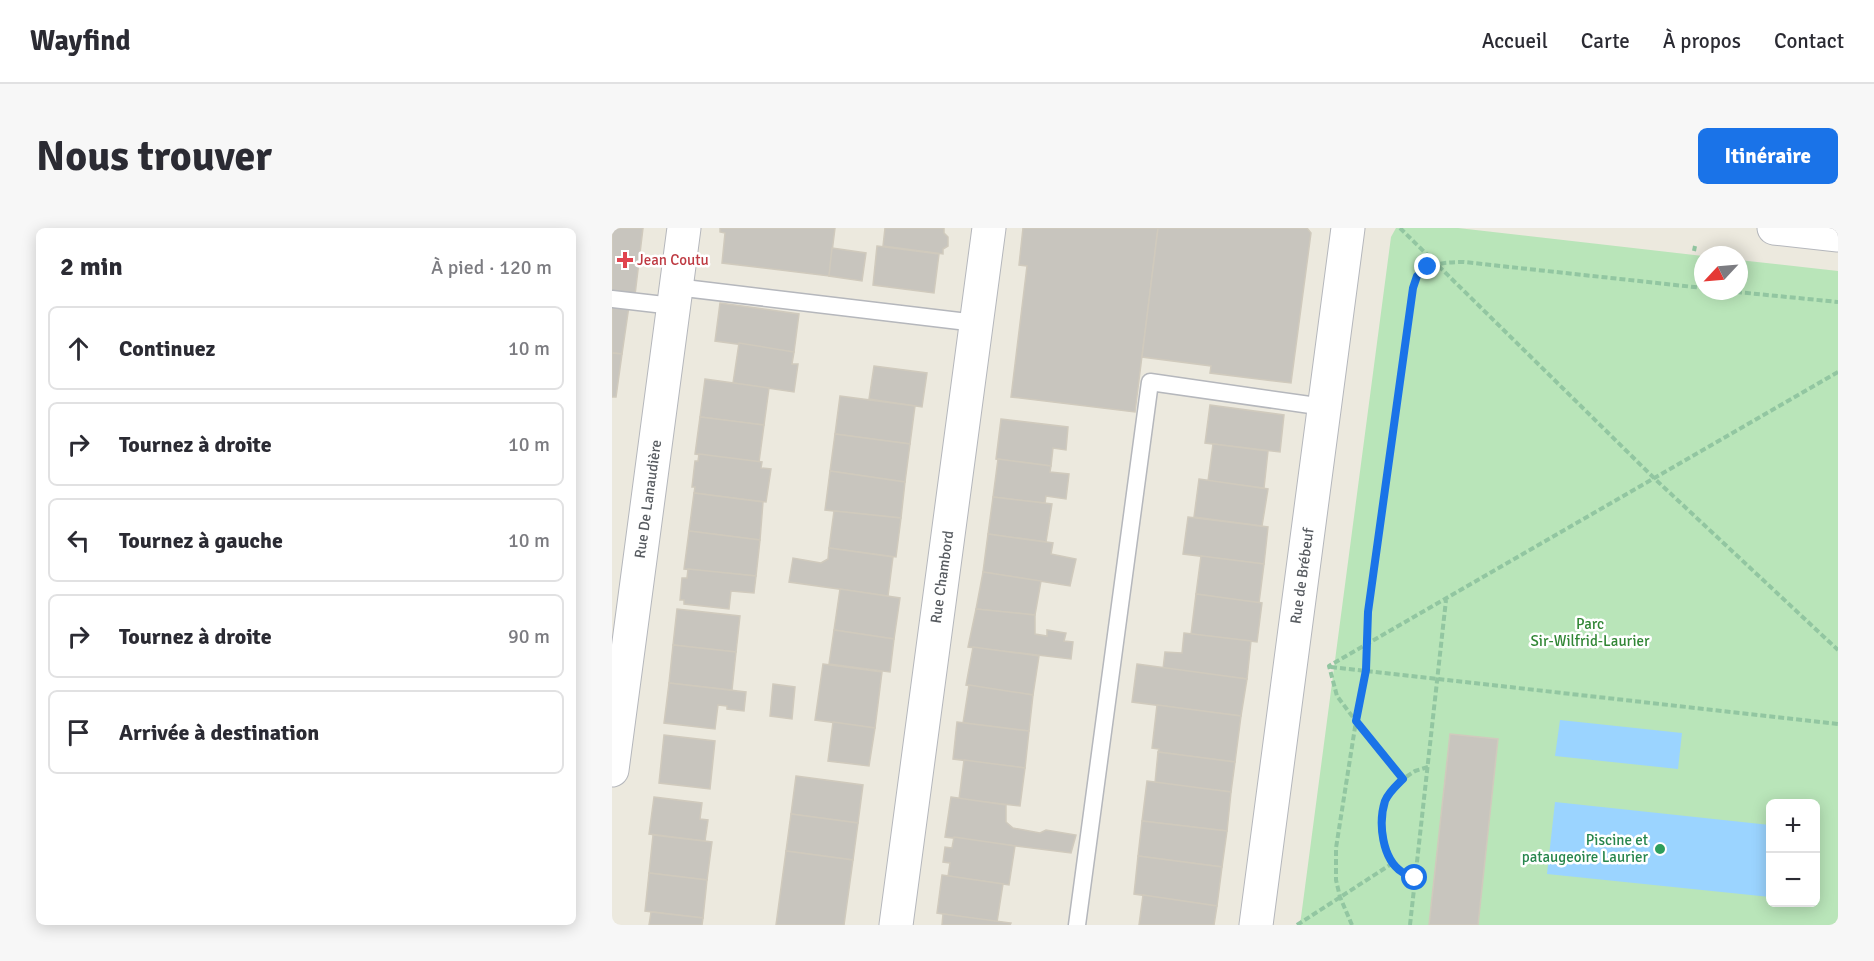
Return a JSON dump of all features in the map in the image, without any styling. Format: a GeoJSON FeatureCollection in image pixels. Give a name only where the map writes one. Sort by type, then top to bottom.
{"type":"FeatureCollection","features":[{"type":"Feature","properties":{"kind":"street","name":"Rue De Lanaudière"},"geometry":{"type":"LineString","coordinates":[[612,770],[684,228]]}},
{"type":"Feature","properties":{"kind":"street","name":"Rue Chambord"},"geometry":{"type":"LineString","coordinates":[[896,925],[989,228]]}},
{"type":"Feature","properties":{"kind":"street","name":"Rue de Brébeuf"},"geometry":{"type":"LineString","coordinates":[[1256,925],[1348,228]]}},
{"type":"Feature","properties":{"kind":"street"},"geometry":{"type":"LineString","coordinates":[[1774,228],[1838,235]]}},
{"type":"Feature","properties":{"kind":"lane"},"geometry":{"type":"LineString","coordinates":[[612,299],[674,297],[976,323]]}},
{"type":"Feature","properties":{"kind":"lane"},"geometry":{"type":"LineString","coordinates":[[1077,925],[1150,382],[1324,407]]}},
{"type":"Feature","properties":{"kind":"path"},"geometry":{"type":"LineString","coordinates":[[1400,228],[1655,479],[1838,650]]}},
{"type":"Feature","properties":{"kind":"path"},"geometry":{"type":"LineString","coordinates":[[1352,925],[1340,897],[1336,880],[1336,848],[1366,670],[1368,612],[1413,288],[1417,276],[1428,267],[1449,262],[1464,262],[1694,287]]}},
{"type":"Feature","properties":{"kind":"path"},"geometry":{"type":"LineString","coordinates":[[1748,293],[1838,302]]}},
{"type":"Feature","properties":{"kind":"path"},"geometry":{"type":"LineString","coordinates":[[1329,666],[1838,372]]}},
{"type":"Feature","properties":{"kind":"path"},"geometry":{"type":"LineString","coordinates":[[1410,925],[1446,600]]}},
{"type":"Feature","properties":{"kind":"path"},"geometry":{"type":"LineString","coordinates":[[1318,666],[1838,724]]}},
{"type":"Feature","properties":{"kind":"path"},"geometry":{"type":"LineString","coordinates":[[1329,666],[1337,696],[1403,779]]}},
{"type":"Feature","properties":{"kind":"path"},"geometry":{"type":"LineString","coordinates":[[1415,878],[1402,872],[1393,863],[1382,835],[1382,817],[1386,800],[1393,789],[1414,771],[1428,766]]}},
{"type":"Feature","properties":{"kind":"path"},"geometry":{"type":"LineString","coordinates":[[1297,925],[1393,863]]}},
{"type":"Feature","properties":{"kind":"green space","name":"Parc Sir-Wilfrid-Laurier"},"geometry":{"type":"Polygon","coordinates":[[[1396,228],[1458,228],[1694,255],[1694,300],[1748,300],[1748,261],[1838,271],[1838,925],[1300,925],[1391,237],[1396,228]]]}},
{"type":"Feature","properties":{"kind":"water"},"geometry":{"type":"Polygon","coordinates":[[[1560,720],[1682,733],[1678,769],[1555,756],[1560,720]]]}},
{"type":"Feature","properties":{"kind":"water","name":"Piscine et pataugeoire Laurier"},"geometry":{"type":"Polygon","coordinates":[[[1555,802],[1766,825],[1766,897],[1547,874],[1555,802]]]}},
{"type":"Feature","properties":{"kind":"building","name":"Jean Coutu"},"geometry":{"type":"Polygon","coordinates":[[[612,228],[643,228],[635,295],[612,292],[612,228]]]}},
{"type":"Feature","properties":{"kind":"building"},"geometry":{"type":"Polygon","coordinates":[[[720,228],[835,228],[829,276],[722,263],[725,233],[720,232],[720,228]]]}},
{"type":"Feature","properties":{"kind":"building"},"geometry":{"type":"Polygon","coordinates":[[[885,228],[944,228],[944,233],[948,237],[948,246],[943,249],[943,254],[883,246],[885,228]]]}},
{"type":"Feature","properties":{"kind":"building"},"geometry":{"type":"Polygon","coordinates":[[[1023,228],[1158,228],[1135,412],[1011,397],[1027,266],[1019,265],[1023,228]]]}},
{"type":"Feature","properties":{"kind":"building"},"geometry":{"type":"Polygon","coordinates":[[[1158,228],[1307,228],[1311,233],[1291,383],[1210,373],[1211,366],[1142,357],[1158,228]]]}},
{"type":"Feature","properties":{"kind":"building"},"geometry":{"type":"Polygon","coordinates":[[[877,246],[939,254],[934,293],[873,285],[877,246]]]}},
{"type":"Feature","properties":{"kind":"building"},"geometry":{"type":"Polygon","coordinates":[[[832,248],[866,253],[862,281],[829,276],[832,248]]]}},
{"type":"Feature","properties":{"kind":"building"},"geometry":{"type":"Polygon","coordinates":[[[720,303],[799,314],[794,352],[715,341],[720,303]]]}},
{"type":"Feature","properties":{"kind":"building"},"geometry":{"type":"Polygon","coordinates":[[[612,304],[629,306],[622,354],[612,353],[612,304]]]}},
{"type":"Feature","properties":{"kind":"building"},"geometry":{"type":"Polygon","coordinates":[[[739,343],[794,352],[792,364],[798,364],[794,392],[733,383],[739,343]]]}},
{"type":"Feature","properties":{"kind":"building"},"geometry":{"type":"Polygon","coordinates":[[[612,353],[622,354],[616,397],[612,397],[612,353]]]}},
{"type":"Feature","properties":{"kind":"building"},"geometry":{"type":"Polygon","coordinates":[[[874,366],[927,373],[922,407],[869,399],[874,366]]]}},
{"type":"Feature","properties":{"kind":"building"},"geometry":{"type":"Polygon","coordinates":[[[705,379],[769,388],[764,425],[700,417],[705,379]]]}},
{"type":"Feature","properties":{"kind":"building"},"geometry":{"type":"Polygon","coordinates":[[[840,396],[915,406],[910,444],[835,434],[840,396]]]}},
{"type":"Feature","properties":{"kind":"building"},"geometry":{"type":"Polygon","coordinates":[[[1210,405],[1284,415],[1280,452],[1205,443],[1210,405]]]}},
{"type":"Feature","properties":{"kind":"building"},"geometry":{"type":"Polygon","coordinates":[[[700,417],[764,425],[759,462],[695,454],[700,417]]]}},
{"type":"Feature","properties":{"kind":"building"},"geometry":{"type":"Polygon","coordinates":[[[1001,419],[1068,427],[1066,450],[1053,448],[1051,466],[996,459],[1001,419]]]}},
{"type":"Feature","properties":{"kind":"building"},"geometry":{"type":"Polygon","coordinates":[[[835,434],[910,444],[905,482],[830,471],[835,434]]]}},
{"type":"Feature","properties":{"kind":"building"},"geometry":{"type":"Polygon","coordinates":[[[1213,444],[1268,451],[1264,488],[1208,481],[1213,444]]]}},
{"type":"Feature","properties":{"kind":"building"},"geometry":{"type":"Polygon","coordinates":[[[699,454],[762,462],[761,468],[771,469],[766,502],[694,493],[695,487],[692,487],[695,461],[698,461],[699,454]]]}},
{"type":"Feature","properties":{"kind":"building"},"geometry":{"type":"Polygon","coordinates":[[[998,459],[1051,466],[1050,472],[1069,474],[1066,499],[1046,496],[1045,503],[993,497],[998,459]]]}},
{"type":"Feature","properties":{"kind":"building"},"geometry":{"type":"Polygon","coordinates":[[[830,471],[905,482],[901,518],[825,510],[830,471]]]}},
{"type":"Feature","properties":{"kind":"building"},"geometry":{"type":"Polygon","coordinates":[[[1199,479],[1268,489],[1262,526],[1194,517],[1199,479]]]}},
{"type":"Feature","properties":{"kind":"building"},"geometry":{"type":"Polygon","coordinates":[[[694,493],[763,502],[760,540],[689,531],[694,493]]]}},
{"type":"Feature","properties":{"kind":"building"},"geometry":{"type":"Polygon","coordinates":[[[993,497],[1052,504],[1046,542],[988,534],[993,497]]]}},
{"type":"Feature","properties":{"kind":"building"},"geometry":{"type":"Polygon","coordinates":[[[834,511],[901,518],[896,557],[829,548],[834,511]]]}},
{"type":"Feature","properties":{"kind":"building"},"geometry":{"type":"Polygon","coordinates":[[[1188,517],[1268,527],[1264,564],[1183,554],[1188,517]]]}},
{"type":"Feature","properties":{"kind":"building"},"geometry":{"type":"Polygon","coordinates":[[[689,531],[760,540],[756,576],[684,569],[689,531]]]}},
{"type":"Feature","properties":{"kind":"building"},"geometry":{"type":"Polygon","coordinates":[[[988,534],[1053,543],[1051,554],[1076,559],[1070,586],[983,572],[988,534]]]}},
{"type":"Feature","properties":{"kind":"building"},"geometry":{"type":"Polygon","coordinates":[[[829,548],[893,557],[888,596],[789,582],[793,558],[821,563],[828,559],[829,548]]]}},
{"type":"Feature","properties":{"kind":"building"},"geometry":{"type":"Polygon","coordinates":[[[1201,556],[1264,564],[1259,603],[1196,594],[1201,556]]]}},
{"type":"Feature","properties":{"kind":"building"},"geometry":{"type":"Polygon","coordinates":[[[688,569],[756,576],[754,593],[731,591],[729,609],[684,604],[684,600],[680,600],[682,578],[687,578],[688,569]]]}},
{"type":"Feature","properties":{"kind":"building"},"geometry":{"type":"Polygon","coordinates":[[[983,572],[1041,581],[1035,615],[976,609],[983,572]]]}},
{"type":"Feature","properties":{"kind":"building"},"geometry":{"type":"Polygon","coordinates":[[[840,589],[900,598],[894,639],[834,630],[840,589]]]}},
{"type":"Feature","properties":{"kind":"building"},"geometry":{"type":"Polygon","coordinates":[[[1196,594],[1262,603],[1257,642],[1191,634],[1196,594]]]}},
{"type":"Feature","properties":{"kind":"building"},"geometry":{"type":"Polygon","coordinates":[[[677,609],[740,616],[736,652],[673,645],[677,609]]]}},
{"type":"Feature","properties":{"kind":"building"},"geometry":{"type":"Polygon","coordinates":[[[976,609],[1035,615],[1035,634],[1047,636],[1047,630],[1066,633],[1064,641],[1073,642],[1071,659],[968,647],[976,609]]]}},
{"type":"Feature","properties":{"kind":"building"},"geometry":{"type":"Polygon","coordinates":[[[834,630],[894,639],[890,672],[829,664],[834,630]]]}},
{"type":"Feature","properties":{"kind":"building"},"geometry":{"type":"Polygon","coordinates":[[[1184,633],[1251,641],[1247,679],[1163,669],[1165,652],[1182,653],[1184,633]]]}},
{"type":"Feature","properties":{"kind":"building"},"geometry":{"type":"Polygon","coordinates":[[[673,645],[736,652],[732,690],[669,683],[673,645]]]}},
{"type":"Feature","properties":{"kind":"building"},"geometry":{"type":"Polygon","coordinates":[[[973,647],[1039,656],[1033,695],[966,685],[973,647]]]}},
{"type":"Feature","properties":{"kind":"building"},"geometry":{"type":"Polygon","coordinates":[[[823,664],[882,672],[875,728],[815,720],[823,664]]]}},
{"type":"Feature","properties":{"kind":"building"},"geometry":{"type":"Polygon","coordinates":[[[1137,664],[1247,679],[1241,716],[1132,702],[1137,664]]]}},
{"type":"Feature","properties":{"kind":"building"},"geometry":{"type":"Polygon","coordinates":[[[669,683],[746,692],[744,711],[727,709],[727,706],[718,705],[715,729],[664,723],[669,683]]]}},
{"type":"Feature","properties":{"kind":"building"},"geometry":{"type":"Polygon","coordinates":[[[773,684],[795,687],[792,719],[770,716],[773,684]]]}},
{"type":"Feature","properties":{"kind":"building"},"geometry":{"type":"Polygon","coordinates":[[[969,685],[1033,695],[1029,731],[963,723],[969,685]]]}},
{"type":"Feature","properties":{"kind":"building"},"geometry":{"type":"Polygon","coordinates":[[[1157,705],[1241,716],[1235,762],[1158,752],[1159,749],[1152,748],[1157,705]]]}},
{"type":"Feature","properties":{"kind":"building"},"geometry":{"type":"Polygon","coordinates":[[[833,722],[875,728],[869,766],[828,761],[833,722]]]}},
{"type":"Feature","properties":{"kind":"building"},"geometry":{"type":"Polygon","coordinates":[[[957,722],[1029,731],[1025,768],[953,759],[957,722]]]}},
{"type":"Feature","properties":{"kind":"building"},"geometry":{"type":"Polygon","coordinates":[[[1450,734],[1498,739],[1478,925],[1429,925],[1450,734]]]}},
{"type":"Feature","properties":{"kind":"building"},"geometry":{"type":"Polygon","coordinates":[[[664,735],[715,741],[710,789],[659,783],[664,735]]]}},
{"type":"Feature","properties":{"kind":"building"},"geometry":{"type":"Polygon","coordinates":[[[1158,752],[1235,762],[1231,792],[1155,783],[1158,752]]]}},
{"type":"Feature","properties":{"kind":"building"},"geometry":{"type":"Polygon","coordinates":[[[964,760],[1025,768],[1020,806],[959,799],[964,760]]]}},
{"type":"Feature","properties":{"kind":"building"},"geometry":{"type":"Polygon","coordinates":[[[796,776],[863,785],[858,823],[791,814],[796,776]]]}},
{"type":"Feature","properties":{"kind":"building"},"geometry":{"type":"Polygon","coordinates":[[[1147,781],[1231,792],[1227,831],[1142,821],[1147,781]]]}},
{"type":"Feature","properties":{"kind":"building"},"geometry":{"type":"Polygon","coordinates":[[[654,797],[702,803],[700,819],[708,820],[705,841],[649,834],[654,797]]]}},
{"type":"Feature","properties":{"kind":"building"},"geometry":{"type":"Polygon","coordinates":[[[951,797],[1006,805],[1006,822],[1013,828],[1040,833],[1046,830],[1076,835],[1071,853],[945,837],[951,797]]]}},
{"type":"Feature","properties":{"kind":"building"},"geometry":{"type":"Polygon","coordinates":[[[791,814],[858,823],[853,860],[786,851],[791,814]]]}},
{"type":"Feature","properties":{"kind":"building"},"geometry":{"type":"Polygon","coordinates":[[[1142,821],[1227,831],[1222,867],[1138,856],[1142,821]]]}},
{"type":"Feature","properties":{"kind":"building"},"geometry":{"type":"Polygon","coordinates":[[[653,835],[712,842],[707,880],[649,873],[653,835]]]}},
{"type":"Feature","properties":{"kind":"building"},"geometry":{"type":"Polygon","coordinates":[[[954,837],[1015,846],[1009,885],[948,876],[950,863],[943,862],[945,847],[952,848],[954,837]]]}},
{"type":"Feature","properties":{"kind":"building"},"geometry":{"type":"Polygon","coordinates":[[[786,851],[853,860],[844,925],[776,925],[786,851]]]}},
{"type":"Feature","properties":{"kind":"building"},"geometry":{"type":"Polygon","coordinates":[[[1138,856],[1222,867],[1217,906],[1134,894],[1138,856]]]}},
{"type":"Feature","properties":{"kind":"building"},"geometry":{"type":"Polygon","coordinates":[[[649,873],[707,880],[703,918],[645,911],[649,873]]]}},
{"type":"Feature","properties":{"kind":"building"},"geometry":{"type":"Polygon","coordinates":[[[942,875],[1003,884],[997,922],[937,913],[942,875]]]}},
{"type":"Feature","properties":{"kind":"building"},"geometry":{"type":"Polygon","coordinates":[[[1143,895],[1217,906],[1214,925],[1139,925],[1143,895]]]}},
{"type":"Feature","properties":{"kind":"building"},"geometry":{"type":"Polygon","coordinates":[[[651,912],[703,918],[702,925],[649,925],[651,912]]]}},
{"type":"Feature","properties":{"kind":"building"},"geometry":{"type":"Polygon","coordinates":[[[943,914],[1011,923],[1010,925],[942,925],[943,914]]]}},
{"type":"Feature","properties":{"kind":"place","name":"Jean Coutu"},"geometry":{"type":"Point","coordinates":[625,260]}},
{"type":"Feature","properties":{"kind":"place","name":"Piscine et pataugeoire Laurier"},"geometry":{"type":"Point","coordinates":[1660,849]}},
{"type":"Feature","properties":{"kind":"route"},"geometry":{"type":"LineString","coordinates":[[1415,878],[1402,872],[1393,863],[1382,835],[1382,817],[1386,800],[1403,779],[1356,721],[1366,670],[1368,612],[1413,288],[1417,276],[1428,267]]}}]}
